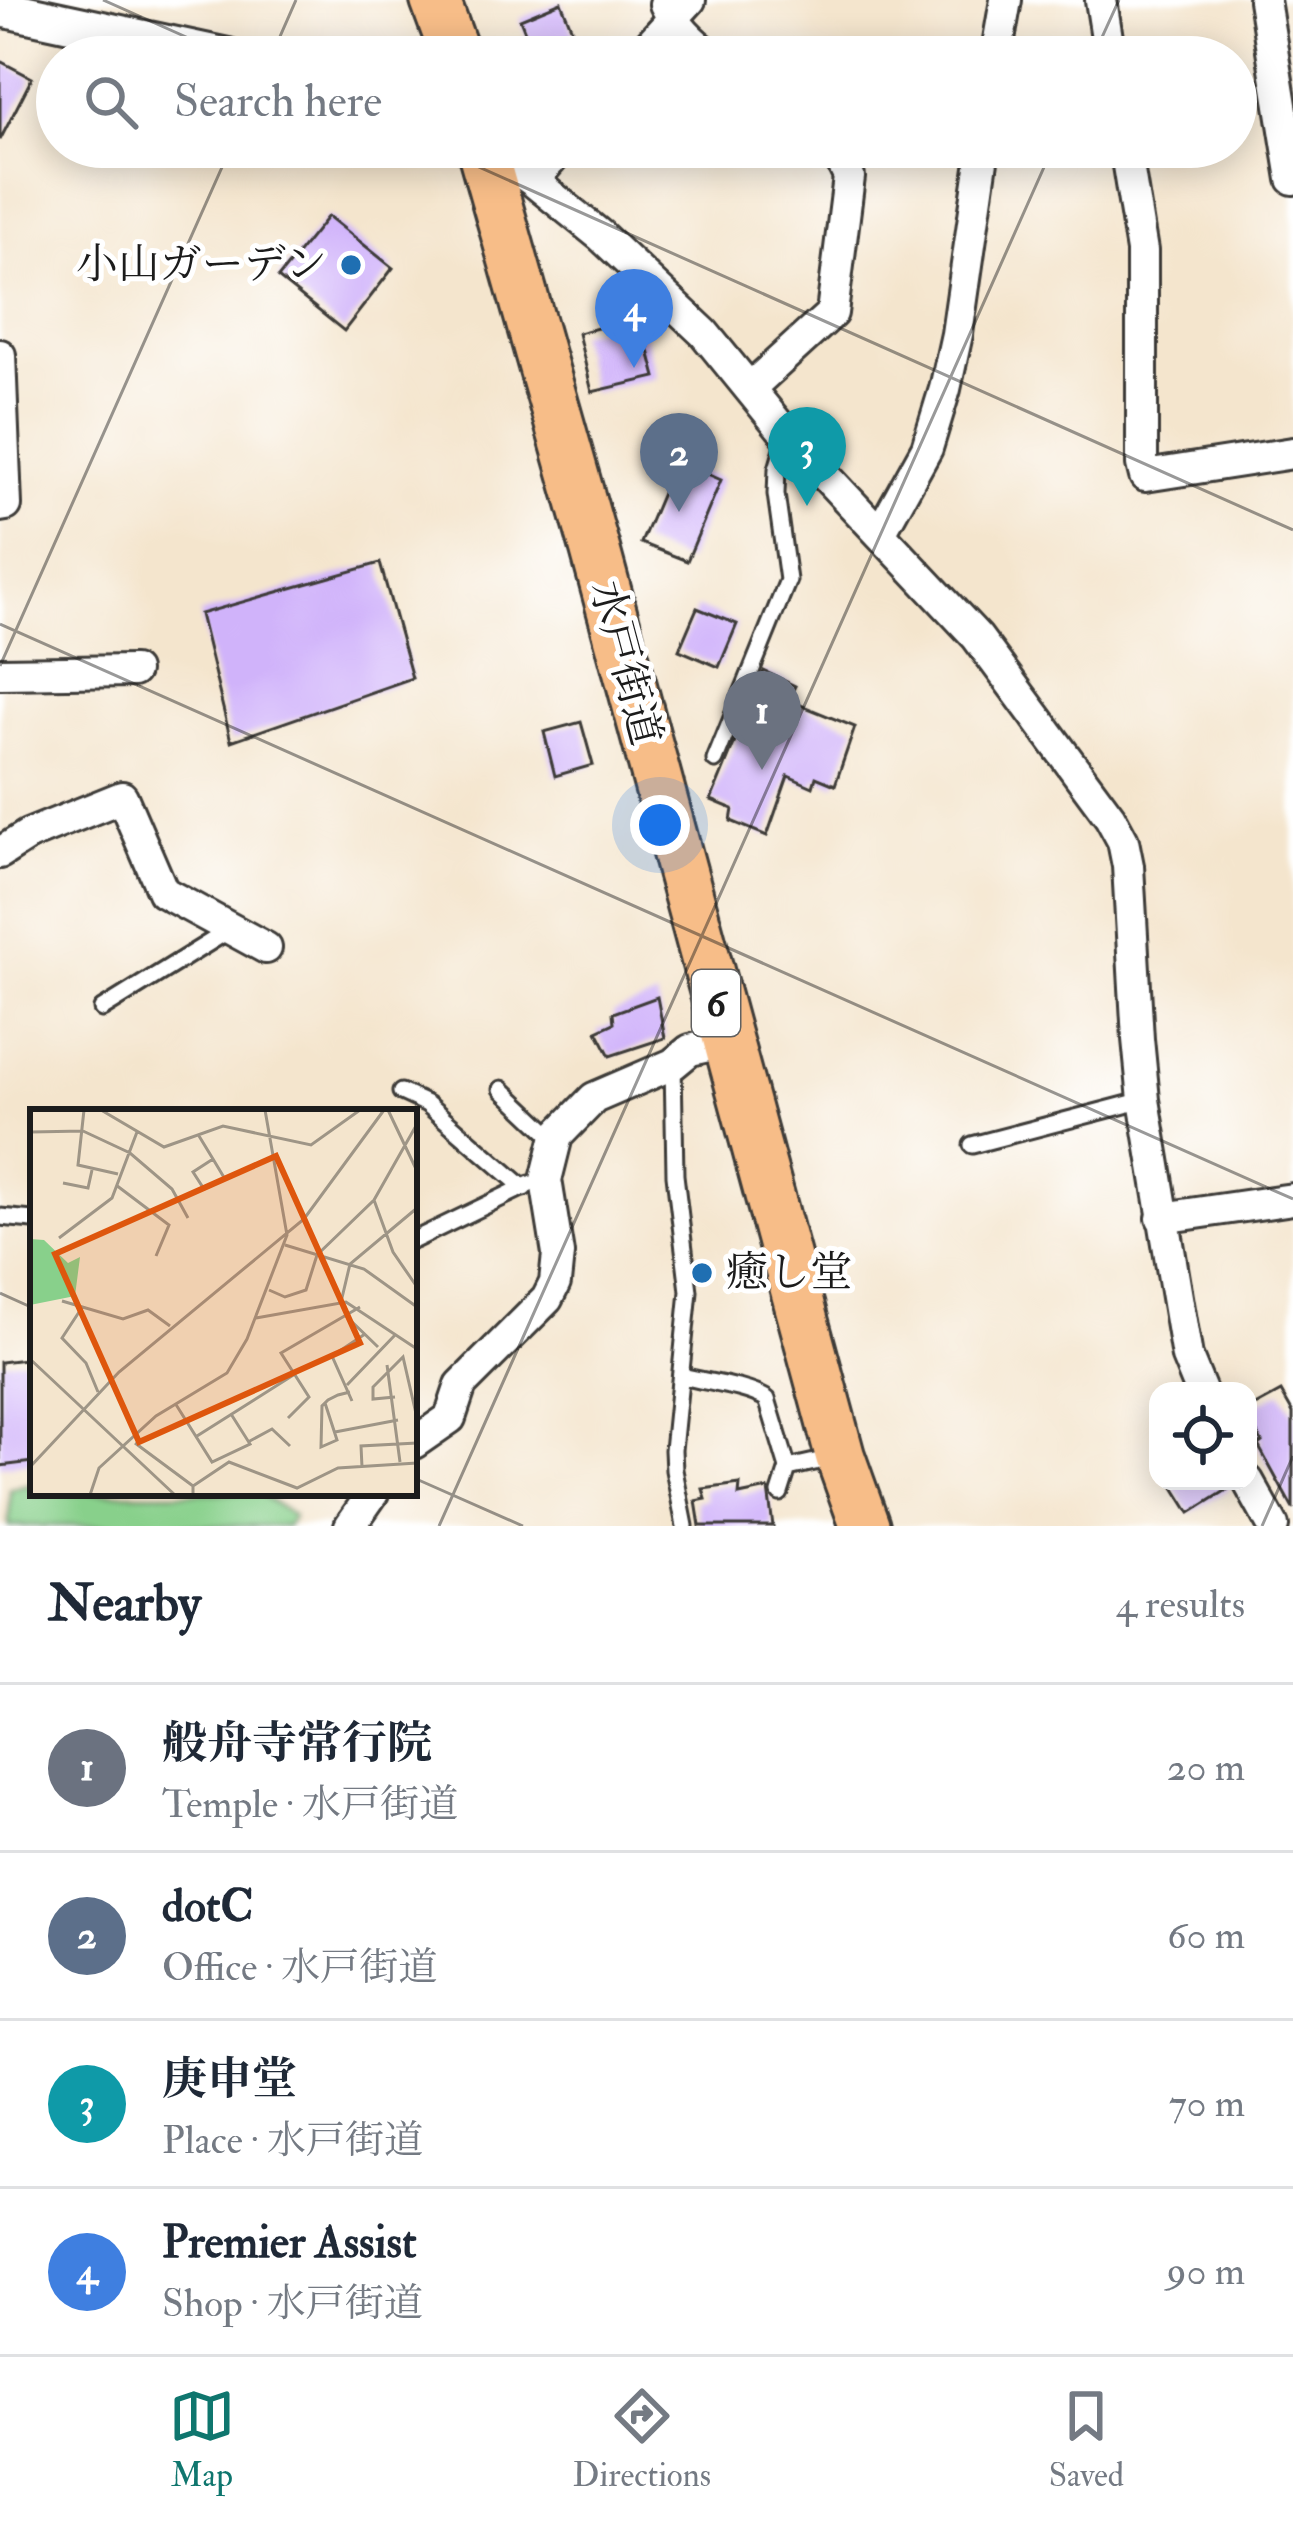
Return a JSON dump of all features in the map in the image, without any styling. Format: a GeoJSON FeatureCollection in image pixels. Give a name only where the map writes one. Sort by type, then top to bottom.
{"type":"FeatureCollection","features":[{"type":"Feature","properties":{"kind":"highway"},"geometry":{"type":"LineString","coordinates":[[435,0],[448,36]]}},
{"type":"Feature","properties":{"kind":"highway","name":"水戸街道"},"geometry":{"type":"LineString","coordinates":[[489,168],[840,1456],[865,1526]]}},
{"type":"Feature","properties":{"kind":"street"},"geometry":{"type":"LineString","coordinates":[[1264,0],[1293,179]]}},
{"type":"Feature","properties":{"kind":"street"},"geometry":{"type":"LineString","coordinates":[[999,36],[1005,1]]}},
{"type":"Feature","properties":{"kind":"street"},"geometry":{"type":"LineString","coordinates":[[1110,4],[1110,36]]}},
{"type":"Feature","properties":{"kind":"street"},"geometry":{"type":"LineString","coordinates":[[653,36],[675,6]]}},
{"type":"Feature","properties":{"kind":"street"},"geometry":{"type":"LineString","coordinates":[[675,6],[687,36]]}},
{"type":"Feature","properties":{"kind":"street"},"geometry":{"type":"LineString","coordinates":[[0,8],[131,36]]}},
{"type":"Feature","properties":{"kind":"street"},"geometry":{"type":"LineString","coordinates":[[514,168],[650,279],[704,333],[787,435],[977,637],[1110,817],[1123,841],[1128,866],[1144,1100],[1187,1357],[1197,1382]]}},
{"type":"Feature","properties":{"kind":"street"},"geometry":{"type":"LineString","coordinates":[[533,181],[544,168]]}},
{"type":"Feature","properties":{"kind":"street"},"geometry":{"type":"LineString","coordinates":[[750,388],[832,313],[849,177],[845,168]]}},
{"type":"Feature","properties":{"kind":"street"},"geometry":{"type":"LineString","coordinates":[[880,533],[926,448],[945,389],[981,168]]}},
{"type":"Feature","properties":{"kind":"street"},"geometry":{"type":"LineString","coordinates":[[1128,168],[1142,251],[1140,383],[1145,476],[1293,453]]}},
{"type":"Feature","properties":{"kind":"street"},"geometry":{"type":"LineString","coordinates":[[0,355],[6,505],[0,506]]}},
{"type":"Feature","properties":{"kind":"street"},"geometry":{"type":"LineString","coordinates":[[0,673],[133,671]]}},
{"type":"Feature","properties":{"kind":"street"},"geometry":{"type":"LineString","coordinates":[[0,853],[28,835],[122,796],[163,892],[266,948]]}},
{"type":"Feature","properties":{"kind":"street"},"geometry":{"type":"LineString","coordinates":[[535,1182],[556,1140],[594,1098],[673,1064],[690,1050],[726,1042]]}},
{"type":"Feature","properties":{"kind":"street"},"geometry":{"type":"LineString","coordinates":[[417,1441],[451,1418],[461,1385],[547,1299],[555,1283],[558,1254],[545,1180],[535,1182]]}},
{"type":"Feature","properties":{"kind":"street"},"geometry":{"type":"LineString","coordinates":[[1162,1218],[1293,1199]]}},
{"type":"Feature","properties":{"kind":"street"},"geometry":{"type":"LineString","coordinates":[[1253,1490],[1273,1526]]}},
{"type":"Feature","properties":{"kind":"street"},"geometry":{"type":"LineString","coordinates":[[350,1526],[370,1496],[386,1526]]}},
{"type":"Feature","properties":{"kind":"lane"},"geometry":{"type":"LineString","coordinates":[[715,760],[788,580],[776,494],[787,435]]}},
{"type":"Feature","properties":{"kind":"lane"},"geometry":{"type":"LineString","coordinates":[[103,1009],[231,929]]}},
{"type":"Feature","properties":{"kind":"lane"},"geometry":{"type":"LineString","coordinates":[[673,1064],[675,1175],[689,1291],[674,1470],[686,1526]]}},
{"type":"Feature","properties":{"kind":"lane"},"geometry":{"type":"LineString","coordinates":[[502,1089],[556,1140]]}},
{"type":"Feature","properties":{"kind":"lane"},"geometry":{"type":"LineString","coordinates":[[401,1092],[427,1104],[535,1182],[417,1239]]}},
{"type":"Feature","properties":{"kind":"lane"},"geometry":{"type":"LineString","coordinates":[[972,1144],[1144,1100]]}},
{"type":"Feature","properties":{"kind":"lane"},"geometry":{"type":"LineString","coordinates":[[0,1217],[30,1220]]}},
{"type":"Feature","properties":{"kind":"lane"},"geometry":{"type":"LineString","coordinates":[[682,1376],[753,1391],[767,1400],[788,1468],[780,1493]]}},
{"type":"Feature","properties":{"kind":"lane"},"geometry":{"type":"LineString","coordinates":[[788,1468],[840,1456]]}},
{"type":"Feature","properties":{"kind":"green space"},"geometry":{"type":"Polygon","coordinates":[[[30,1485],[30,1496],[263,1496],[293,1516],[287,1526],[9,1526],[10,1489],[30,1485]]]}},
{"type":"Feature","properties":{"kind":"building"},"geometry":{"type":"Polygon","coordinates":[[[561,2],[575,36],[527,36],[520,19],[561,2]]]}},
{"type":"Feature","properties":{"kind":"building"},"geometry":{"type":"Polygon","coordinates":[[[0,61],[32,78],[0,140],[0,61]]]}},
{"type":"Feature","properties":{"kind":"building"},"geometry":{"type":"Polygon","coordinates":[[[328,216],[393,268],[344,331],[278,278],[328,216]]]}},
{"type":"Feature","properties":{"kind":"building"},"geometry":{"type":"Polygon","coordinates":[[[640,317],[656,377],[592,392],[578,333],[640,317]]]}},
{"type":"Feature","properties":{"kind":"building"},"geometry":{"type":"Polygon","coordinates":[[[676,460],[721,480],[687,561],[641,543],[676,460]]]}},
{"type":"Feature","properties":{"kind":"building"},"geometry":{"type":"Polygon","coordinates":[[[380,563],[412,678],[231,741],[200,614],[380,563]]]}},
{"type":"Feature","properties":{"kind":"building"},"geometry":{"type":"Polygon","coordinates":[[[697,608],[737,624],[719,667],[679,650],[697,608]]]}},
{"type":"Feature","properties":{"kind":"building"},"geometry":{"type":"Polygon","coordinates":[[[764,671],[795,686],[788,700],[855,727],[835,785],[816,777],[813,787],[788,776],[767,836],[731,821],[733,809],[711,800],[764,671]]]}},
{"type":"Feature","properties":{"kind":"building"},"geometry":{"type":"Polygon","coordinates":[[[581,722],[593,765],[555,776],[544,732],[581,722]]]}},
{"type":"Feature","properties":{"kind":"building"},"geometry":{"type":"Polygon","coordinates":[[[657,997],[665,1038],[610,1056],[597,1031],[614,1023],[613,1013],[657,997]]]}},
{"type":"Feature","properties":{"kind":"building"},"geometry":{"type":"Polygon","coordinates":[[[30,1358],[30,1462],[0,1466],[0,1362],[30,1358]]]}},
{"type":"Feature","properties":{"kind":"building"},"geometry":{"type":"Polygon","coordinates":[[[1281,1392],[1293,1413],[1293,1509],[1258,1445],[1262,1442],[1257,1433],[1257,1405],[1281,1392]]]}},
{"type":"Feature","properties":{"kind":"building"},"geometry":{"type":"Polygon","coordinates":[[[740,1484],[739,1495],[768,1489],[773,1526],[700,1526],[696,1501],[706,1499],[703,1489],[740,1484]]]}},
{"type":"Feature","properties":{"kind":"building"},"geometry":{"type":"Polygon","coordinates":[[[1176,1490],[1227,1490],[1190,1513],[1176,1490]]]}},
{"type":"Feature","properties":{"kind":"place","name":"小山ガーデン"},"geometry":{"type":"Point","coordinates":[351,265]}},
{"type":"Feature","properties":{"kind":"place","name":"Premier Assist"},"geometry":{"type":"Point","coordinates":[634,368]}},
{"type":"Feature","properties":{"kind":"place","name":"庚申堂"},"geometry":{"type":"Point","coordinates":[807,506]}},
{"type":"Feature","properties":{"kind":"place","name":"dotC"},"geometry":{"type":"Point","coordinates":[679,512]}},
{"type":"Feature","properties":{"kind":"place","name":"般舟寺常行院"},"geometry":{"type":"Point","coordinates":[762,770]}},
{"type":"Feature","properties":{"kind":"place","name":"癒し堂"},"geometry":{"type":"Point","coordinates":[702,1273]}}]}
